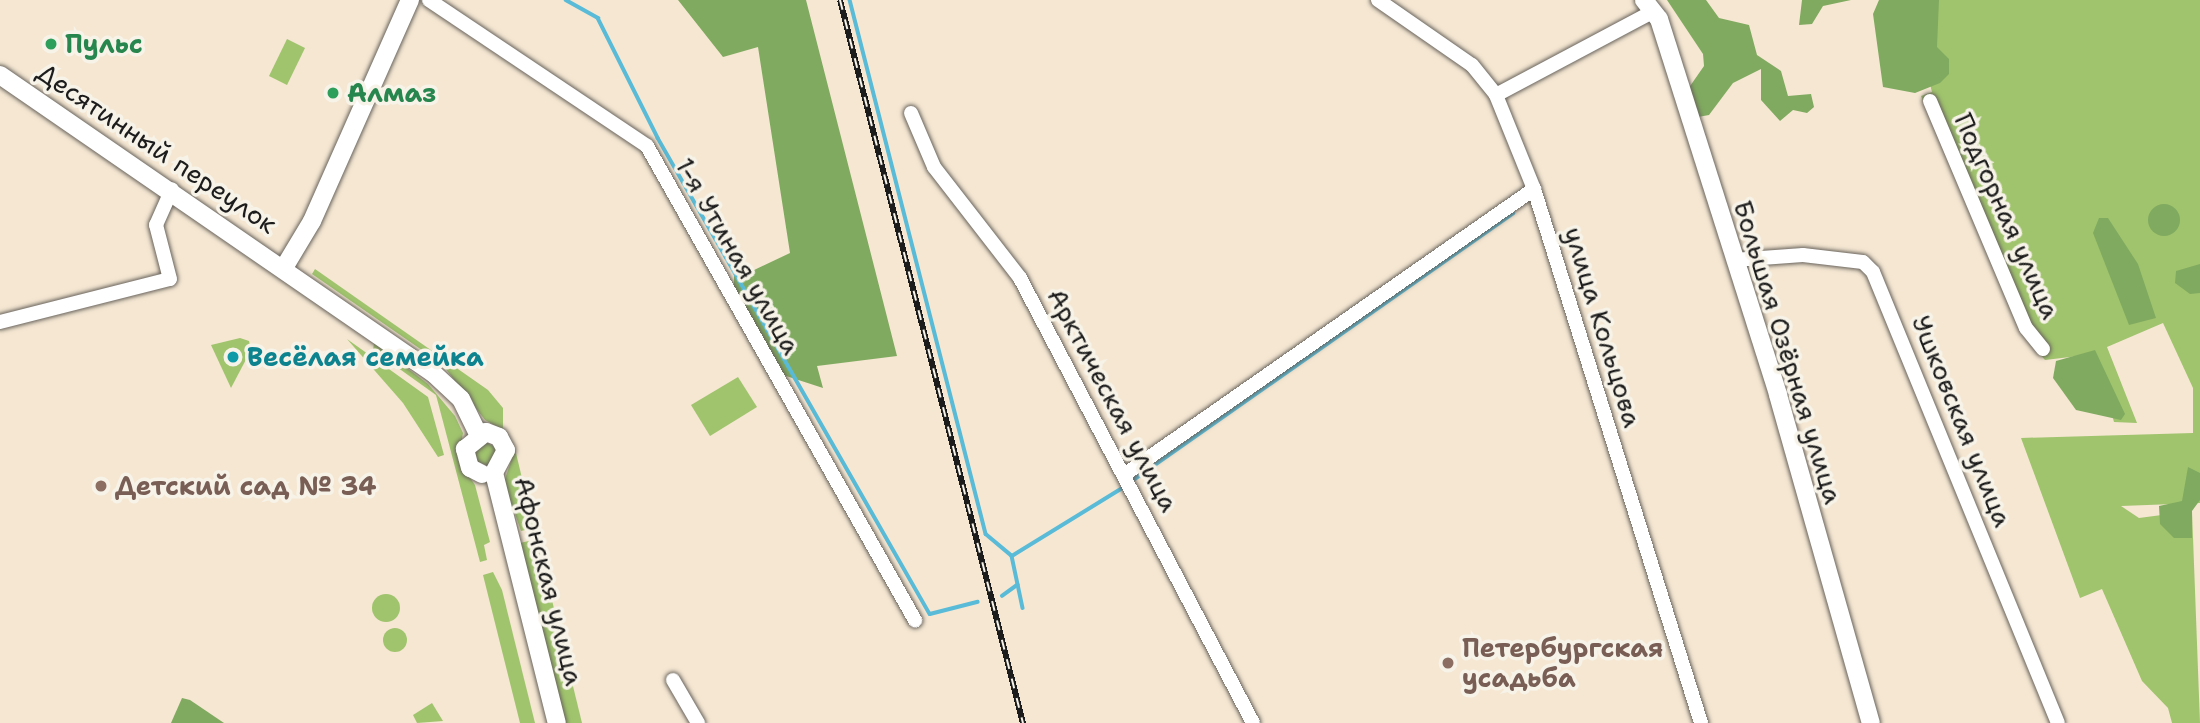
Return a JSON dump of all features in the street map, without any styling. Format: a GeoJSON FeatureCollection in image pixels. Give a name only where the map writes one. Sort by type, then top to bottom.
{"type":"FeatureCollection","features":[{"type":"Feature","properties":{"kind":"street"},"geometry":{"type":"LineString","coordinates":[[410,0],[313,221],[285,266],[449,386],[478,434]]}},
{"type":"Feature","properties":{"kind":"street","name":"1-я Утиная улица"},"geometry":{"type":"LineString","coordinates":[[429,0],[647,146],[915,620]]}},
{"type":"Feature","properties":{"kind":"street","name":"улица Кольцова"},"geometry":{"type":"LineString","coordinates":[[1378,0],[1472,65],[1496,94],[1534,189],[1702,723]]}},
{"type":"Feature","properties":{"kind":"street"},"geometry":{"type":"LineString","coordinates":[[1496,94],[1649,5]]}},
{"type":"Feature","properties":{"kind":"street","name":"Большая Озёрная улица"},"geometry":{"type":"LineString","coordinates":[[1649,5],[1734,260],[1871,723]]}},
{"type":"Feature","properties":{"kind":"street","name":"Десятинный переулок"},"geometry":{"type":"LineString","coordinates":[[0,75],[285,266]]}},
{"type":"Feature","properties":{"kind":"street","name":"Подгорная улица"},"geometry":{"type":"LineString","coordinates":[[1930,101],[2026,328],[2043,349]]}},
{"type":"Feature","properties":{"kind":"street","name":"Арктическая улица"},"geometry":{"type":"LineString","coordinates":[[911,113],[934,167],[1020,278],[1253,723]]}},
{"type":"Feature","properties":{"kind":"street"},"geometry":{"type":"LineString","coordinates":[[0,322],[170,279],[156,225],[172,189]]}},
{"type":"Feature","properties":{"kind":"street"},"geometry":{"type":"LineString","coordinates":[[1124,475],[1534,189]]}},
{"type":"Feature","properties":{"kind":"street","name":"Ушковская улица"},"geometry":{"type":"LineString","coordinates":[[1734,260],[1803,255],[1863,262],[1873,272],[2057,723]]}},
{"type":"Feature","properties":{"kind":"street","name":"Афонская улица"},"geometry":{"type":"LineString","coordinates":[[488,473],[506,457],[504,443],[493,434],[478,434],[465,455],[488,473],[557,723]]}},
{"type":"Feature","properties":{"kind":"street","name":"Афонская улица"},"geometry":{"type":"LineString","coordinates":[[488,473],[544,723]]}},
{"type":"Feature","properties":{"kind":"street"},"geometry":{"type":"LineString","coordinates":[[673,680],[698,723]]}},
{"type":"Feature","properties":{"kind":"green space"},"geometry":{"type":"Polygon","coordinates":[[[678,0],[806,0],[897,356],[817,366],[823,388],[783,375],[734,290],[734,261],[752,271],[790,253],[758,47],[723,57],[678,0]]]}},
{"type":"Feature","properties":{"kind":"green space"},"geometry":{"type":"Polygon","coordinates":[[[1667,0],[1706,0],[1719,18],[1749,25],[1757,55],[1781,71],[1788,96],[1811,94],[1814,107],[1807,113],[1793,110],[1780,121],[1761,100],[1761,69],[1733,83],[1709,115],[1698,117],[1688,89],[1704,66],[1703,54],[1667,0]]]}},
{"type":"Feature","properties":{"kind":"green space"},"geometry":{"type":"Polygon","coordinates":[[[1802,0],[1851,0],[1823,6],[1812,24],[1799,25],[1802,0]]]}},
{"type":"Feature","properties":{"kind":"green space"},"geometry":{"type":"Polygon","coordinates":[[[1879,0],[1939,0],[1937,47],[1949,59],[1949,74],[1940,83],[1915,93],[1883,87],[1873,14],[1879,0]]]}},
{"type":"Feature","properties":{"kind":"green space"},"geometry":{"type":"Polygon","coordinates":[[[1908,0],[2200,0],[2200,503],[2121,506],[2139,518],[2192,511],[2200,723],[2172,723],[2168,708],[2142,681],[2102,589],[2080,598],[2021,438],[2193,433],[2193,388],[2163,323],[2107,347],[2137,423],[2114,422],[2095,354],[2045,360],[2023,335],[1921,96],[1932,92],[1908,0]]]}},
{"type":"Feature","properties":{"kind":"green space"},"geometry":{"type":"Polygon","coordinates":[[[287,39],[305,48],[287,85],[269,76],[287,39]]]}},
{"type":"Feature","properties":{"kind":"green space"},"geometry":{"type":"Polygon","coordinates":[[[2164,204],[2176,208],[2180,220],[2176,232],[2164,236],[2152,232],[2148,220],[2152,208],[2164,204]]]}},
{"type":"Feature","properties":{"kind":"green space"},"geometry":{"type":"Polygon","coordinates":[[[2099,218],[2108,218],[2138,264],[2156,318],[2129,325],[2093,233],[2099,218]]]}},
{"type":"Feature","properties":{"kind":"green space"},"geometry":{"type":"Polygon","coordinates":[[[2200,264],[2200,293],[2190,294],[2175,283],[2176,271],[2200,264]]]}},
{"type":"Feature","properties":{"kind":"green space"},"geometry":{"type":"Polygon","coordinates":[[[315,269],[488,390],[503,408],[503,430],[485,420],[442,364],[312,274],[315,269]]]}},
{"type":"Feature","properties":{"kind":"green space"},"geometry":{"type":"Polygon","coordinates":[[[240,338],[249,341],[251,350],[231,388],[211,345],[240,338]]]}},
{"type":"Feature","properties":{"kind":"green space"},"geometry":{"type":"Polygon","coordinates":[[[347,339],[428,397],[444,455],[438,457],[403,403],[347,339]]]}},
{"type":"Feature","properties":{"kind":"green space"},"geometry":{"type":"Polygon","coordinates":[[[374,343],[428,384],[455,416],[463,433],[458,460],[475,485],[490,542],[484,545],[487,560],[480,562],[436,395],[373,350],[374,343]]]}},
{"type":"Feature","properties":{"kind":"green space"},"geometry":{"type":"Polygon","coordinates":[[[2095,350],[2125,414],[2121,420],[2076,410],[2053,378],[2056,361],[2095,350]]]}},
{"type":"Feature","properties":{"kind":"green space"},"geometry":{"type":"Polygon","coordinates":[[[738,377],[757,407],[710,436],[691,405],[738,377]]]}},
{"type":"Feature","properties":{"kind":"green space"},"geometry":{"type":"Polygon","coordinates":[[[483,440],[499,450],[489,466],[475,461],[475,446],[483,440]]]}},
{"type":"Feature","properties":{"kind":"green space"},"geometry":{"type":"Polygon","coordinates":[[[515,449],[534,528],[521,531],[504,482],[515,449]]]}},
{"type":"Feature","properties":{"kind":"green space"},"geometry":{"type":"Polygon","coordinates":[[[2188,467],[2200,473],[2200,500],[2192,511],[2192,538],[2174,538],[2160,524],[2159,506],[2182,501],[2188,467]]]}},
{"type":"Feature","properties":{"kind":"green space"},"geometry":{"type":"Polygon","coordinates":[[[537,539],[582,723],[565,723],[520,543],[537,539]]]}},
{"type":"Feature","properties":{"kind":"green space"},"geometry":{"type":"Polygon","coordinates":[[[493,572],[502,590],[535,723],[520,723],[483,575],[493,572]]]}},
{"type":"Feature","properties":{"kind":"green space"},"geometry":{"type":"Polygon","coordinates":[[[386,594],[396,598],[400,608],[396,618],[386,622],[376,618],[372,608],[376,598],[386,594]]]}},
{"type":"Feature","properties":{"kind":"green space"},"geometry":{"type":"Polygon","coordinates":[[[395,628],[404,631],[407,640],[404,649],[395,652],[386,649],[383,640],[386,631],[395,628]]]}},
{"type":"Feature","properties":{"kind":"green space"},"geometry":{"type":"Polygon","coordinates":[[[182,698],[190,700],[224,723],[171,723],[182,698]]]}},
{"type":"Feature","properties":{"kind":"green space"},"geometry":{"type":"Polygon","coordinates":[[[432,703],[443,721],[417,723],[413,715],[432,703]]]}},
{"type":"Feature","properties":{"kind":"waterway"},"geometry":{"type":"LineString","coordinates":[[566,0],[598,18],[658,138],[930,614],[977,602]]}},
{"type":"Feature","properties":{"kind":"waterway"},"geometry":{"type":"LineString","coordinates":[[850,0],[986,534],[1012,556],[1023,608]]}},
{"type":"Feature","properties":{"kind":"waterway"},"geometry":{"type":"LineString","coordinates":[[1135,479],[1513,213]]}},
{"type":"Feature","properties":{"kind":"waterway"},"geometry":{"type":"LineString","coordinates":[[1012,556],[1124,487]]}},
{"type":"Feature","properties":{"kind":"waterway"},"geometry":{"type":"LineString","coordinates":[[1002,596],[1017,585]]}},
{"type":"Feature","properties":{"kind":"railway"},"geometry":{"type":"LineString","coordinates":[[840,0],[1023,723]]}},
{"type":"Feature","properties":{"kind":"place","name":"Пульс"},"geometry":{"type":"Point","coordinates":[51,44]}},
{"type":"Feature","properties":{"kind":"place","name":"Алмаз"},"geometry":{"type":"Point","coordinates":[333,93]}},
{"type":"Feature","properties":{"kind":"place","name":"Весёлая семейка"},"geometry":{"type":"Point","coordinates":[233,357]}},
{"type":"Feature","properties":{"kind":"place","name":"Детский сад № 34"},"geometry":{"type":"Point","coordinates":[101,486]}},
{"type":"Feature","properties":{"kind":"place","name":"Петербургская усадьба"},"geometry":{"type":"Point","coordinates":[1448,663]}}]}
